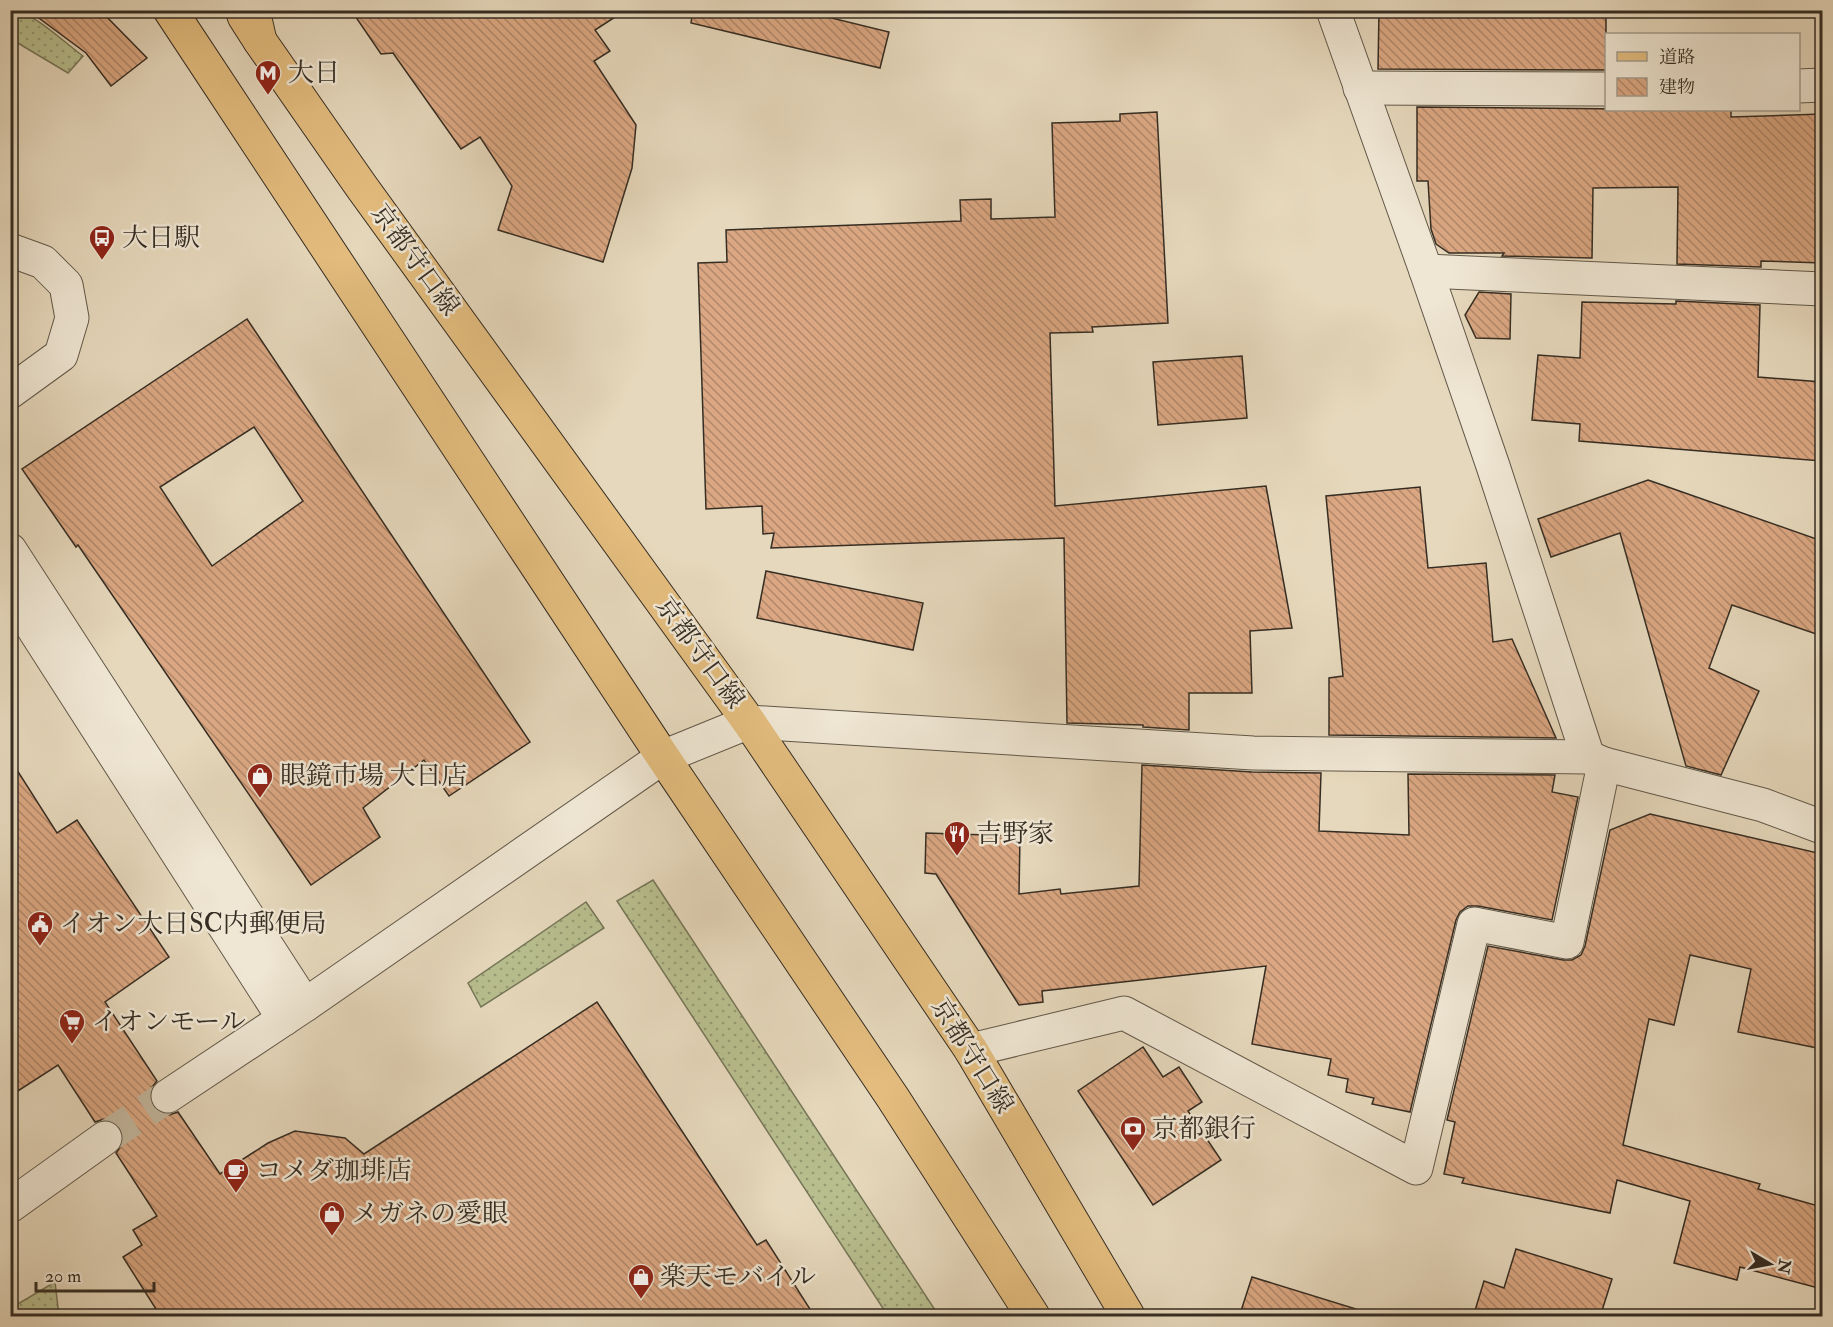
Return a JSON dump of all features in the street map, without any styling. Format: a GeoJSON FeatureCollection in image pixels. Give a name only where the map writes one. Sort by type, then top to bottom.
{"type":"FeatureCollection","features":[{"type":"Feature","properties":{"kind":"main road"},"geometry":{"type":"LineString","coordinates":[[162,10],[211,70]]}},
{"type":"Feature","properties":{"kind":"main road"},"geometry":{"type":"LineString","coordinates":[[170,10],[663,757],[893,1098],[1033,1317]]}},
{"type":"Feature","properties":{"kind":"main road","name":"京都守口線"},"geometry":{"type":"LineString","coordinates":[[241,10],[256,26],[361,186],[749,722],[971,1050],[1128,1317]]}},
{"type":"Feature","properties":{"kind":"street"},"geometry":{"type":"LineString","coordinates":[[971,1050],[1124,1013],[1416,1168],[1474,924],[1568,942],[1596,761],[1333,10]]}},
{"type":"Feature","properties":{"kind":"street"},"geometry":{"type":"LineString","coordinates":[[1800,86],[1822,86]]}},
{"type":"Feature","properties":{"kind":"street"},"geometry":{"type":"LineString","coordinates":[[1360,88],[1605,89]]}},
{"type":"Feature","properties":{"kind":"street"},"geometry":{"type":"LineString","coordinates":[[10,250],[44,262],[66,285],[72,318],[61,355],[10,392]]}},
{"type":"Feature","properties":{"kind":"street"},"geometry":{"type":"LineString","coordinates":[[1426,271],[1822,289]]}},
{"type":"Feature","properties":{"kind":"street"},"geometry":{"type":"LineString","coordinates":[[10,550],[294,1012]]}},
{"type":"Feature","properties":{"kind":"street"},"geometry":{"type":"LineString","coordinates":[[10,592],[294,1012]]}},
{"type":"Feature","properties":{"kind":"street"},"geometry":{"type":"LineString","coordinates":[[168,1096],[294,1012],[663,757],[749,722],[848,730],[1253,753],[1596,761],[1763,805],[1822,827]]}},
{"type":"Feature","properties":{"kind":"street"},"geometry":{"type":"LineString","coordinates":[[10,1206],[105,1138]]}},
{"type":"Feature","properties":{"kind":"green space"},"geometry":{"type":"Polygon","coordinates":[[[11,10],[19,11],[38,21],[83,56],[68,73],[11,39],[11,10]]]}},
{"type":"Feature","properties":{"kind":"green space"},"geometry":{"type":"Polygon","coordinates":[[[653,880],[939,1316],[888,1316],[617,901],[653,880]]]}},
{"type":"Feature","properties":{"kind":"green space"},"geometry":{"type":"Polygon","coordinates":[[[586,902],[604,928],[481,1007],[468,983],[586,902]]]}},
{"type":"Feature","properties":{"kind":"green space"},"geometry":{"type":"Polygon","coordinates":[[[55,1282],[59,1316],[11,1316],[11,1308],[55,1282]]]}},
{"type":"Feature","properties":{"kind":"building"},"geometry":{"type":"Polygon","coordinates":[[[28,10],[100,10],[147,58],[111,86],[86,53],[28,10]]]}},
{"type":"Feature","properties":{"kind":"building"},"geometry":{"type":"Polygon","coordinates":[[[351,10],[626,10],[595,30],[610,51],[594,61],[636,125],[632,168],[603,262],[498,230],[512,186],[480,137],[461,149],[393,53],[381,54],[351,10]]]}},
{"type":"Feature","properties":{"kind":"building"},"geometry":{"type":"Polygon","coordinates":[[[693,10],[799,10],[889,32],[880,68],[691,23],[693,10]]]}},
{"type":"Feature","properties":{"kind":"building"},"geometry":{"type":"Polygon","coordinates":[[[1379,10],[1606,10],[1605,70],[1378,69],[1379,10]]]}},
{"type":"Feature","properties":{"kind":"building"},"geometry":{"type":"Polygon","coordinates":[[[1417,107],[1731,111],[1731,117],[1822,114],[1822,263],[1761,261],[1761,267],[1677,264],[1678,187],[1593,188],[1592,258],[1502,256],[1504,253],[1449,253],[1436,244],[1431,229],[1428,181],[1417,181],[1417,107]]]}},
{"type":"Feature","properties":{"kind":"building"},"geometry":{"type":"Polygon","coordinates":[[[1157,112],[1168,323],[1092,327],[1093,332],[1050,333],[1055,506],[1266,486],[1292,628],[1250,631],[1252,693],[1189,693],[1189,730],[1143,727],[1143,725],[1067,723],[1064,538],[771,548],[774,533],[763,534],[762,506],[706,509],[698,263],[727,262],[726,230],[961,221],[960,200],[991,199],[991,219],[1055,217],[1052,123],[1120,121],[1120,114],[1157,112]]]}},
{"type":"Feature","properties":{"kind":"building"},"geometry":{"type":"Polygon","coordinates":[[[1479,292],[1511,294],[1510,339],[1476,338],[1465,315],[1479,292]]]}},
{"type":"Feature","properties":{"kind":"building"},"geometry":{"type":"Polygon","coordinates":[[[1676,301],[1760,305],[1758,377],[1822,382],[1822,461],[1579,441],[1580,424],[1532,420],[1538,355],[1580,358],[1582,302],[1676,304],[1676,301]]]}},
{"type":"Feature","properties":{"kind":"building"},"geometry":{"type":"Polygon","coordinates":[[[247,319],[530,742],[449,796],[424,760],[363,808],[380,837],[311,885],[78,545],[76,547],[22,469],[247,319]],[[254,427],[160,487],[212,566],[303,501],[254,427]]]}},
{"type":"Feature","properties":{"kind":"building"},"geometry":{"type":"Polygon","coordinates":[[[1242,356],[1247,418],[1158,425],[1153,362],[1242,356]]]}},
{"type":"Feature","properties":{"kind":"building"},"geometry":{"type":"Polygon","coordinates":[[[1648,480],[1822,541],[1822,636],[1732,605],[1709,668],[1759,691],[1721,775],[1686,766],[1620,533],[1551,557],[1538,519],[1648,480]]]}},
{"type":"Feature","properties":{"kind":"building"},"geometry":{"type":"Polygon","coordinates":[[[1420,487],[1428,568],[1486,563],[1493,642],[1512,639],[1556,738],[1329,735],[1329,678],[1343,676],[1326,496],[1420,487]]]}},
{"type":"Feature","properties":{"kind":"building"},"geometry":{"type":"Polygon","coordinates":[[[766,571],[923,603],[913,650],[757,618],[766,571]]]}},
{"type":"Feature","properties":{"kind":"building","name":"イオンモール"},"geometry":{"type":"Polygon","coordinates":[[[10,759],[57,833],[77,820],[169,957],[105,1002],[157,1081],[149,1097],[153,1107],[160,1113],[169,1115],[178,1112],[220,1174],[268,1143],[295,1131],[345,1138],[364,1154],[597,1002],[757,1245],[766,1240],[815,1317],[161,1317],[123,1257],[142,1245],[133,1230],[157,1216],[116,1153],[124,1137],[121,1128],[112,1121],[104,1119],[95,1122],[58,1065],[10,1096],[10,759]]]}},
{"type":"Feature","properties":{"kind":"building"},"geometry":{"type":"Polygon","coordinates":[[[1142,765],[1252,772],[1321,773],[1319,831],[1409,835],[1408,774],[1555,775],[1552,792],[1578,797],[1552,920],[1478,906],[1468,906],[1460,912],[1456,920],[1410,1112],[1372,1104],[1374,1098],[1346,1092],[1348,1079],[1328,1075],[1331,1059],[1252,1044],[1266,966],[1042,991],[1043,1002],[1019,1005],[936,874],[925,873],[926,833],[1020,836],[1019,894],[1060,889],[1061,894],[1139,886],[1142,765]]]}},
{"type":"Feature","properties":{"kind":"building"},"geometry":{"type":"Polygon","coordinates":[[[1650,814],[1822,854],[1822,1049],[1738,1032],[1751,969],[1690,955],[1674,1025],[1649,1019],[1623,1145],[1760,1184],[1758,1189],[1822,1207],[1822,1289],[1740,1267],[1737,1280],[1674,1263],[1690,1201],[1617,1180],[1610,1213],[1462,1183],[1464,1178],[1444,1174],[1455,1122],[1447,1120],[1488,946],[1563,960],[1572,960],[1581,955],[1585,946],[1610,830],[1650,814]]]}},
{"type":"Feature","properties":{"kind":"building"},"geometry":{"type":"Polygon","coordinates":[[[1143,1047],[1163,1077],[1179,1067],[1202,1102],[1188,1111],[1221,1160],[1153,1205],[1078,1091],[1143,1047]]]}},
{"type":"Feature","properties":{"kind":"building"},"geometry":{"type":"Polygon","coordinates":[[[1516,1249],[1612,1279],[1600,1317],[1473,1317],[1484,1281],[1504,1288],[1516,1249]]]}},
{"type":"Feature","properties":{"kind":"building"},"geometry":{"type":"Polygon","coordinates":[[[1252,1277],[1356,1309],[1355,1317],[1239,1317],[1252,1277]]]}},
{"type":"Feature","properties":{"kind":"tunnel"},"geometry":{"type":"LineString","coordinates":[[105,1138],[168,1096]]}},
{"type":"Feature","properties":{"kind":"place","name":"大日"},"geometry":{"type":"Point","coordinates":[268,96]}},
{"type":"Feature","properties":{"kind":"place","name":"大日駅"},"geometry":{"type":"Point","coordinates":[102,261]}},
{"type":"Feature","properties":{"kind":"place","name":"眼鏡市場 大日店"},"geometry":{"type":"Point","coordinates":[260,799]}},
{"type":"Feature","properties":{"kind":"place","name":"吉野家"},"geometry":{"type":"Point","coordinates":[957,857]}},
{"type":"Feature","properties":{"kind":"place","name":"イオン大日SC内郵便局"},"geometry":{"type":"Point","coordinates":[40,947]}},
{"type":"Feature","properties":{"kind":"place","name":"イオンモール"},"geometry":{"type":"Point","coordinates":[72,1045]}},
{"type":"Feature","properties":{"kind":"place","name":"京都銀行"},"geometry":{"type":"Point","coordinates":[1133,1152]}},
{"type":"Feature","properties":{"kind":"place","name":"コメダ珈琲店"},"geometry":{"type":"Point","coordinates":[236,1194]}},
{"type":"Feature","properties":{"kind":"place","name":"メガネの愛眼"},"geometry":{"type":"Point","coordinates":[332,1237]}},
{"type":"Feature","properties":{"kind":"place","name":"楽天モバイル"},"geometry":{"type":"Point","coordinates":[641,1300]}}]}
